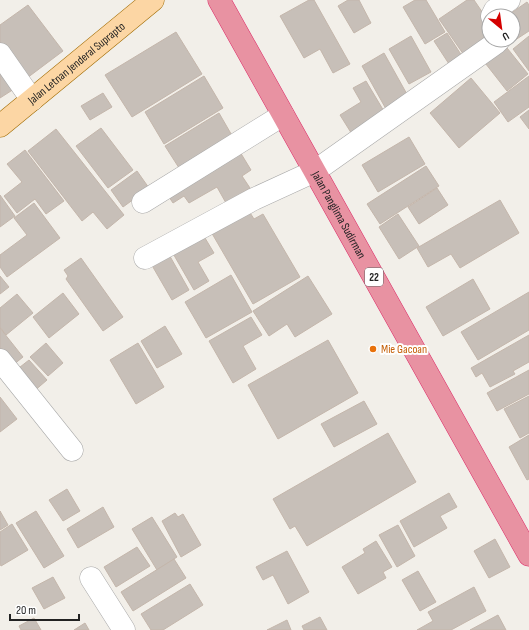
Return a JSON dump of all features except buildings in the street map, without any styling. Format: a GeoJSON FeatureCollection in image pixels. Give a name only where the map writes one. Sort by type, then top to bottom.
{"type":"FeatureCollection","features":[{"type":"Feature","properties":{"kind":"highway","name":"Jalan Panglima Sudirman"},"geometry":{"type":"LineString","coordinates":[[219,0],[529,555]]}},
{"type":"Feature","properties":{"kind":"main road","name":"Jalan Letnan Jenderal Suprapto"},"geometry":{"type":"LineString","coordinates":[[0,126],[153,0]]}},
{"type":"Feature","properties":{"kind":"street"},"geometry":{"type":"LineString","coordinates":[[498,8],[509,0]]}},
{"type":"Feature","properties":{"kind":"street"},"geometry":{"type":"LineString","coordinates":[[145,258],[254,199],[315,171],[489,48]]}},
{"type":"Feature","properties":{"kind":"street"},"geometry":{"type":"LineString","coordinates":[[0,54],[32,100]]}},
{"type":"Feature","properties":{"kind":"street"},"geometry":{"type":"LineString","coordinates":[[143,202],[283,114]]}},
{"type":"Feature","properties":{"kind":"street"},"geometry":{"type":"LineString","coordinates":[[0,360],[72,450]]}},
{"type":"Feature","properties":{"kind":"street"},"geometry":{"type":"LineString","coordinates":[[91,578],[124,630]]}},
{"type":"Feature","properties":{"kind":"place","name":"Mie Gacoan"},"geometry":{"type":"Point","coordinates":[373,349]}}]}
